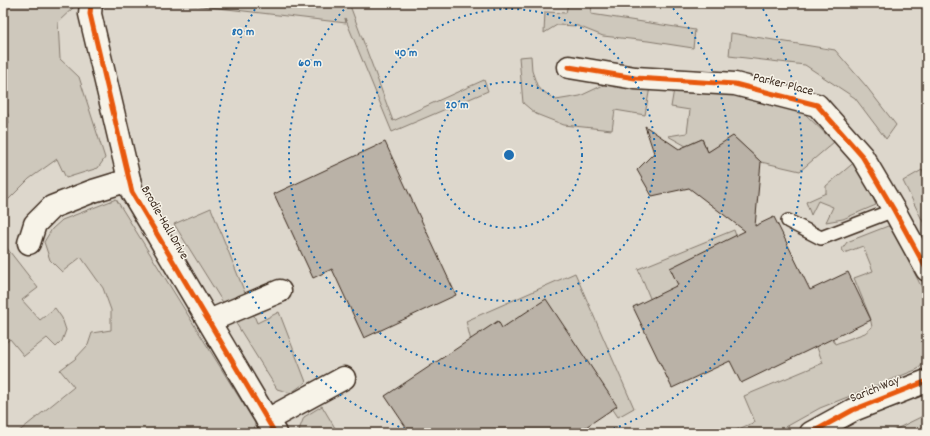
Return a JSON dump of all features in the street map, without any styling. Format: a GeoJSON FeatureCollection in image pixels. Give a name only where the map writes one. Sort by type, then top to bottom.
{"type":"FeatureCollection","features":[{"type":"Feature","properties":{"kind":"street","name":"Brodie-Hall Drive"},"geometry":{"type":"LineString","coordinates":[[91,3],[90,14],[132,192],[271,426]]}},
{"type":"Feature","properties":{"kind":"street","name":"Parker Place"},"geometry":{"type":"LineString","coordinates":[[569,67],[635,78],[735,84],[818,105],[862,156],[927,270]]}},
{"type":"Feature","properties":{"kind":"street"},"geometry":{"type":"LineString","coordinates":[[29,243],[35,224],[52,208],[93,191],[129,180]]}},
{"type":"Feature","properties":{"kind":"street"},"geometry":{"type":"LineString","coordinates":[[209,321],[280,291]]}},
{"type":"Feature","properties":{"kind":"street"},"geometry":{"type":"LineString","coordinates":[[271,426],[344,378]]}},
{"type":"Feature","properties":{"kind":"street","name":"Sarich Way"},"geometry":{"type":"LineString","coordinates":[[823,430],[854,410],[927,381]]}},
{"type":"Feature","properties":{"kind":"lane"},"geometry":{"type":"LineString","coordinates":[[788,221],[821,238],[894,210]]}},
{"type":"Feature","properties":{"kind":"shaded area"},"geometry":{"type":"Polygon","coordinates":[[[3,3],[927,3],[927,433],[3,433],[3,3]]]}},
{"type":"Feature","properties":{"kind":"shaded area"},"geometry":{"type":"Polygon","coordinates":[[[3,3],[75,3],[75,6],[58,22],[60,59],[79,77],[105,158],[98,168],[66,178],[57,159],[29,179],[6,202],[3,215],[3,123],[9,124],[8,114],[3,111],[3,3]]]}},
{"type":"Feature","properties":{"kind":"shaded area"},"geometry":{"type":"Polygon","coordinates":[[[176,3],[349,3],[393,121],[484,80],[488,91],[392,132],[345,18],[346,23],[176,3]]]}},
{"type":"Feature","properties":{"kind":"shaded area"},"geometry":{"type":"Polygon","coordinates":[[[568,3],[592,3],[591,14],[695,30],[693,48],[603,36],[578,26],[557,25],[544,33],[545,12],[566,13],[568,3]]]}},
{"type":"Feature","properties":{"kind":"shaded area"},"geometry":{"type":"Polygon","coordinates":[[[731,33],[835,50],[866,86],[896,125],[886,139],[855,98],[805,65],[729,56],[731,33]]]}},
{"type":"Feature","properties":{"kind":"shaded area"},"geometry":{"type":"Polygon","coordinates":[[[531,56],[532,71],[538,88],[556,100],[580,96],[612,81],[650,87],[645,115],[615,110],[612,130],[564,125],[536,114],[523,103],[519,57],[531,56]]]}},
{"type":"Feature","properties":{"kind":"shaded area"},"geometry":{"type":"Polygon","coordinates":[[[674,89],[742,94],[802,111],[834,142],[800,171],[761,162],[734,137],[708,152],[702,139],[686,146],[668,136],[687,133],[690,110],[671,107],[674,89]]]}},
{"type":"Feature","properties":{"kind":"shaded area"},"geometry":{"type":"Polygon","coordinates":[[[857,160],[876,205],[843,219],[826,222],[833,207],[818,201],[811,215],[806,202],[826,193],[826,186],[857,160]]]}},
{"type":"Feature","properties":{"kind":"shaded area"},"geometry":{"type":"Polygon","coordinates":[[[922,170],[927,180],[927,230],[903,181],[922,170]]]}},
{"type":"Feature","properties":{"kind":"shaded area"},"geometry":{"type":"Polygon","coordinates":[[[116,199],[255,423],[254,433],[17,433],[74,387],[60,370],[75,359],[88,345],[92,333],[111,330],[111,310],[103,288],[81,257],[62,272],[50,260],[44,242],[52,229],[62,220],[116,199]]]}},
{"type":"Feature","properties":{"kind":"shaded area"},"geometry":{"type":"Polygon","coordinates":[[[211,208],[257,323],[279,312],[306,382],[291,393],[277,389],[174,224],[211,208]]]}},
{"type":"Feature","properties":{"kind":"shaded area"},"geometry":{"type":"Polygon","coordinates":[[[888,226],[893,230],[927,298],[927,359],[918,369],[820,408],[775,433],[729,433],[755,422],[744,396],[823,363],[812,335],[828,329],[835,344],[865,333],[872,327],[870,317],[854,278],[873,271],[863,246],[844,253],[842,249],[847,242],[888,226]]]}},
{"type":"Feature","properties":{"kind":"shaded area"},"geometry":{"type":"Polygon","coordinates":[[[734,230],[741,250],[689,294],[654,308],[638,269],[734,230]]]}},
{"type":"Feature","properties":{"kind":"shaded area"},"geometry":{"type":"Polygon","coordinates":[[[3,243],[38,288],[22,300],[40,320],[55,308],[62,318],[66,330],[62,341],[56,347],[47,338],[24,356],[10,339],[3,345],[3,298],[6,296],[3,292],[3,243]]]}},
{"type":"Feature","properties":{"kind":"shaded area"},"geometry":{"type":"Polygon","coordinates":[[[575,273],[634,408],[618,417],[549,314],[475,357],[466,321],[575,273]]]}},
{"type":"Feature","properties":{"kind":"shaded area"},"geometry":{"type":"Polygon","coordinates":[[[322,406],[338,433],[301,433],[299,430],[304,417],[322,406]]]}},
{"type":"Feature","properties":{"kind":"shaded area"},"geometry":{"type":"Polygon","coordinates":[[[927,414],[927,433],[888,433],[927,414]]]}},
{"type":"Feature","properties":{"kind":"building"},"geometry":{"type":"Polygon","coordinates":[[[645,126],[679,149],[702,139],[708,152],[733,136],[761,162],[755,226],[774,217],[810,290],[848,272],[871,320],[741,383],[730,361],[672,388],[633,307],[678,285],[670,268],[745,231],[689,188],[652,196],[637,170],[654,153],[645,126]]]}},
{"type":"Feature","properties":{"kind":"building"},"geometry":{"type":"Polygon","coordinates":[[[385,142],[456,295],[364,338],[332,269],[313,278],[274,194],[385,142]]]}},
{"type":"Feature","properties":{"kind":"building"},"geometry":{"type":"Polygon","coordinates":[[[546,299],[617,406],[577,433],[410,433],[385,396],[498,321],[502,328],[546,299]]]}},
{"type":"Feature","properties":{"kind":"cycle path"},"geometry":{"type":"LineString","coordinates":[[91,3],[90,14],[132,192],[275,433]]}},
{"type":"Feature","properties":{"kind":"cycle path"},"geometry":{"type":"LineString","coordinates":[[569,67],[635,78],[735,84],[817,105],[862,156],[927,270]]}},
{"type":"Feature","properties":{"kind":"cycle path"},"geometry":{"type":"LineString","coordinates":[[811,433],[853,410],[927,381]]}}]}
